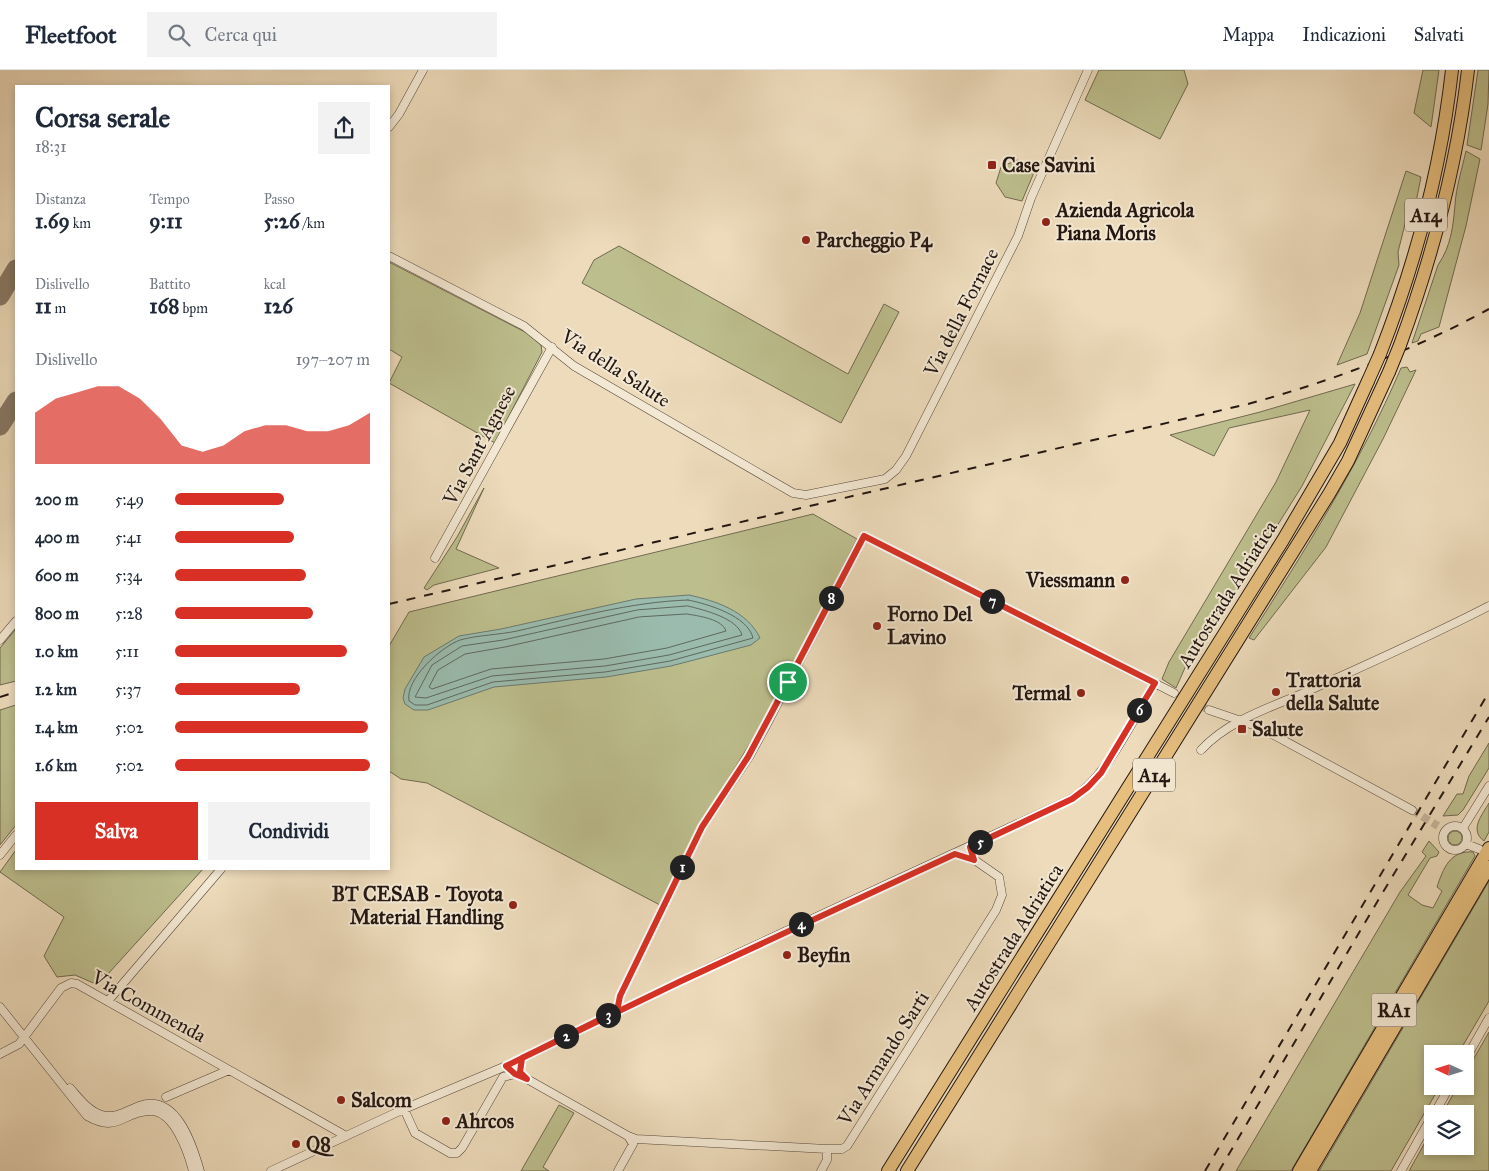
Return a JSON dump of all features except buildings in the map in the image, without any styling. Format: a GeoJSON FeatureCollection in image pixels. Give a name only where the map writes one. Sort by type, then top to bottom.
{"type":"FeatureCollection","features":[{"type":"Feature","properties":{"kind":"highway","name":"Autostrada Adriatica"},"geometry":{"type":"LineString","coordinates":[[888,1171],[1283,540],[1340,442],[1380,354],[1399,305],[1424,222],[1438,162],[1452,70]]}},
{"type":"Feature","properties":{"kind":"highway","name":"Autostrada Adriatica"},"geometry":{"type":"LineString","coordinates":[[907,1171],[1329,494],[1355,446],[1400,345],[1429,264],[1446,197],[1468,70]]}},
{"type":"Feature","properties":{"kind":"highway","name":"RA1"},"geometry":{"type":"LineString","coordinates":[[1299,1171],[1484,849]]}},
{"type":"Feature","properties":{"kind":"highway","name":"RA1"},"geometry":{"type":"LineString","coordinates":[[1310,1171],[1489,867]]}},
{"type":"Feature","properties":{"kind":"street"},"geometry":{"type":"LineString","coordinates":[[390,126],[399,114],[423,70]]}},
{"type":"Feature","properties":{"kind":"street","name":"Via della Fornace"},"geometry":{"type":"LineString","coordinates":[[798,495],[811,494],[885,478],[900,465],[1018,236],[1031,198],[1088,70]]}},
{"type":"Feature","properties":{"kind":"street","name":"Via della Salute"},"geometry":{"type":"LineString","coordinates":[[390,257],[514,320],[552,347],[574,366],[798,495]]}},
{"type":"Feature","properties":{"kind":"street","name":"Via Sant'Agnese"},"geometry":{"type":"LineString","coordinates":[[435,558],[552,347]]}},
{"type":"Feature","properties":{"kind":"street"},"geometry":{"type":"LineString","coordinates":[[617,1011],[620,996],[702,827],[748,757],[767,724],[864,536],[1174,693]]}},
{"type":"Feature","properties":{"kind":"street"},"geometry":{"type":"LineString","coordinates":[[1201,750],[1227,727],[1241,720],[1316,688],[1489,606]]}},
{"type":"Feature","properties":{"kind":"street"},"geometry":{"type":"LineString","coordinates":[[0,640],[15,622]]}},
{"type":"Feature","properties":{"kind":"street"},"geometry":{"type":"LineString","coordinates":[[271,1171],[404,1109],[506,1066],[617,1011],[1072,799],[1085,791],[1101,773],[1155,683]]}},
{"type":"Feature","properties":{"kind":"street"},"geometry":{"type":"LineString","coordinates":[[1209,710],[1266,730],[1412,810]]}},
{"type":"Feature","properties":{"kind":"street"},"geometry":{"type":"LineString","coordinates":[[1463,828],[1489,786]]}},
{"type":"Feature","properties":{"kind":"street"},"geometry":{"type":"LineString","coordinates":[[1438,826],[1445,831]]}},
{"type":"Feature","properties":{"kind":"street"},"geometry":{"type":"LineString","coordinates":[[1455,826],[1463,828],[1468,837],[1466,844],[1460,849],[1449,848],[1444,842],[1445,831],[1455,826]]}},
{"type":"Feature","properties":{"kind":"street"},"geometry":{"type":"LineString","coordinates":[[0,855],[15,836]]}},
{"type":"Feature","properties":{"kind":"street"},"geometry":{"type":"LineString","coordinates":[[1466,844],[1484,849]]}},
{"type":"Feature","properties":{"kind":"street"},"geometry":{"type":"LineString","coordinates":[[970,847],[974,860]]}},
{"type":"Feature","properties":{"kind":"street","name":"Via Armando Sarti"},"geometry":{"type":"LineString","coordinates":[[506,1066],[515,1074],[628,1136],[640,1139],[842,1149],[848,1146],[990,918],[1002,895],[999,877],[974,860],[955,854]]}},
{"type":"Feature","properties":{"kind":"street"},"geometry":{"type":"LineString","coordinates":[[108,1001],[220,870]]}},
{"type":"Feature","properties":{"kind":"street","name":"Via Commenda"},"geometry":{"type":"LineString","coordinates":[[25,1037],[66,984],[77,984],[346,1136]]}},
{"type":"Feature","properties":{"kind":"street"},"geometry":{"type":"LineString","coordinates":[[0,1007],[48,1065],[81,1110],[94,1120],[114,1123],[150,1110],[167,1117],[180,1140],[192,1171]]}},
{"type":"Feature","properties":{"kind":"street"},"geometry":{"type":"LineString","coordinates":[[1474,1045],[1489,1018]]}},
{"type":"Feature","properties":{"kind":"street"},"geometry":{"type":"LineString","coordinates":[[0,1054],[19,1044],[25,1037]]}},
{"type":"Feature","properties":{"kind":"street"},"geometry":{"type":"LineString","coordinates":[[522,1058],[520,1072],[527,1079]]}},
{"type":"Feature","properties":{"kind":"street"},"geometry":{"type":"LineString","coordinates":[[48,1065],[88,1108],[100,1115],[119,1115],[147,1104],[166,1107],[176,1117],[200,1171]]}},
{"type":"Feature","properties":{"kind":"street"},"geometry":{"type":"LineString","coordinates":[[166,1097],[229,1070]]}},
{"type":"Feature","properties":{"kind":"street"},"geometry":{"type":"LineString","coordinates":[[404,1109],[415,1133],[450,1153],[457,1153],[462,1148],[504,1077],[515,1074]]}},
{"type":"Feature","properties":{"kind":"street"},"geometry":{"type":"LineString","coordinates":[[1401,1171],[1424,1131]]}},
{"type":"Feature","properties":{"kind":"street"},"geometry":{"type":"LineString","coordinates":[[618,1171],[633,1144],[628,1136]]}},
{"type":"Feature","properties":{"kind":"street"},"geometry":{"type":"LineString","coordinates":[[821,1171],[827,1160],[827,1149]]}},
{"type":"Feature","properties":{"kind":"green space"},"geometry":{"type":"Polygon","coordinates":[[[1099,70],[1184,70],[1188,84],[1160,139],[1085,100],[1099,70]]]}},
{"type":"Feature","properties":{"kind":"green space"},"geometry":{"type":"Polygon","coordinates":[[[1423,70],[1439,70],[1431,127],[1414,113],[1423,70]]]}},
{"type":"Feature","properties":{"kind":"green space"},"geometry":{"type":"Polygon","coordinates":[[[1478,70],[1489,70],[1488,104],[1481,150],[1467,145],[1478,70]]]}},
{"type":"Feature","properties":{"kind":"green space"},"geometry":{"type":"Polygon","coordinates":[[[1466,151],[1480,159],[1466,226],[1439,327],[1421,334],[1418,341],[1412,343],[1438,265],[1449,243],[1466,151]]]}},
{"type":"Feature","properties":{"kind":"green space"},"geometry":{"type":"Polygon","coordinates":[[[1017,160],[1028,163],[1035,170],[1022,201],[1005,197],[996,183],[1001,167],[1017,160]]]}},
{"type":"Feature","properties":{"kind":"green space"},"geometry":{"type":"Polygon","coordinates":[[[1406,171],[1421,177],[1416,202],[1407,216],[1398,252],[1399,265],[1367,354],[1337,365],[1360,313],[1406,171]]]}},
{"type":"Feature","properties":{"kind":"green space"},"geometry":{"type":"Polygon","coordinates":[[[619,246],[848,374],[884,304],[899,312],[841,423],[582,283],[594,260],[619,246]]]}},
{"type":"Feature","properties":{"kind":"green space"},"geometry":{"type":"Polygon","coordinates":[[[390,263],[527,333],[541,345],[542,352],[495,443],[390,384],[402,357],[390,350],[390,263]]]}},
{"type":"Feature","properties":{"kind":"green space"},"geometry":{"type":"Polygon","coordinates":[[[1407,367],[1410,372],[1416,370],[1383,439],[1326,547],[1254,640],[1249,638],[1331,506],[1368,438],[1401,368],[1407,367]]]}},
{"type":"Feature","properties":{"kind":"green space"},"geometry":{"type":"Polygon","coordinates":[[[1355,384],[1302,486],[1222,614],[1209,626],[1192,652],[1176,688],[1162,679],[1169,662],[1276,482],[1310,410],[1229,428],[1214,456],[1170,435],[1260,412],[1355,384]]]}},
{"type":"Feature","properties":{"kind":"green space"},"geometry":{"type":"Polygon","coordinates":[[[484,488],[456,549],[499,568],[434,585],[427,590],[424,588],[457,537],[484,488]]]}},
{"type":"Feature","properties":{"kind":"green space"},"geometry":{"type":"Polygon","coordinates":[[[813,514],[857,539],[765,719],[700,825],[660,905],[427,783],[401,779],[390,772],[390,644],[409,612],[813,514]]]}},
{"type":"Feature","properties":{"kind":"green space"},"geometry":{"type":"Polygon","coordinates":[[[15,630],[15,681],[0,685],[0,648],[15,630]]]}},
{"type":"Feature","properties":{"kind":"green space"},"geometry":{"type":"Polygon","coordinates":[[[15,705],[15,826],[0,845],[0,710],[15,705]]]}},
{"type":"Feature","properties":{"kind":"green space"},"geometry":{"type":"Polygon","coordinates":[[[1489,743],[1489,768],[1463,810],[1458,815],[1443,816],[1457,794],[1463,794],[1469,776],[1489,743]]]}},
{"type":"Feature","properties":{"kind":"green space"},"geometry":{"type":"Polygon","coordinates":[[[1489,803],[1489,832],[1484,841],[1477,832],[1477,827],[1480,817],[1489,803]]]}},
{"type":"Feature","properties":{"kind":"green space"},"geometry":{"type":"Polygon","coordinates":[[[1455,831],[1460,833],[1462,838],[1460,843],[1455,845],[1450,843],[1448,838],[1450,833],[1455,831]]]}},
{"type":"Feature","properties":{"kind":"green space"},"geometry":{"type":"Polygon","coordinates":[[[1429,841],[1439,852],[1437,856],[1430,858],[1408,895],[1422,905],[1433,908],[1442,891],[1437,887],[1442,874],[1453,857],[1465,852],[1473,852],[1475,856],[1291,1171],[1236,1171],[1400,892],[1426,856],[1422,852],[1429,841]]]}},
{"type":"Feature","properties":{"kind":"green space"},"geometry":{"type":"Polygon","coordinates":[[[15,851],[15,870],[202,870],[98,985],[75,975],[57,977],[44,956],[64,917],[0,872],[15,851]]]}},
{"type":"Feature","properties":{"kind":"green space"},"geometry":{"type":"Polygon","coordinates":[[[1489,881],[1489,1001],[1463,1045],[1424,1045],[1424,1095],[1435,1095],[1429,1105],[1424,1105],[1424,1114],[1391,1171],[1319,1171],[1489,881]]]}},
{"type":"Feature","properties":{"kind":"green space"},"geometry":{"type":"Polygon","coordinates":[[[1489,1032],[1489,1171],[1409,1171],[1424,1144],[1424,1155],[1474,1155],[1474,1105],[1447,1105],[1453,1095],[1474,1095],[1474,1058],[1489,1032]]]}},
{"type":"Feature","properties":{"kind":"green space"},"geometry":{"type":"Polygon","coordinates":[[[559,1105],[574,1113],[543,1167],[549,1171],[521,1171],[559,1105]]]}},
{"type":"Feature","properties":{"kind":"water"},"geometry":{"type":"Polygon","coordinates":[[[689,595],[710,600],[739,614],[760,638],[751,645],[671,666],[606,677],[494,687],[428,710],[414,710],[405,704],[403,698],[405,689],[424,657],[459,636],[501,629],[636,599],[689,595]]]}},
{"type":"Feature","properties":{"kind":"taxiway"},"geometry":{"type":"LineString","coordinates":[[0,296],[15,271]]}},
{"type":"Feature","properties":{"kind":"taxiway"},"geometry":{"type":"LineString","coordinates":[[0,426],[15,403]]}},
{"type":"Feature","properties":{"kind":"tunnel"},"geometry":{"type":"LineString","coordinates":[[1181,696],[1209,710]]}},
{"type":"Feature","properties":{"kind":"tunnel"},"geometry":{"type":"LineString","coordinates":[[1412,810],[1438,826]]}},
{"type":"Feature","properties":{"kind":"railway"},"geometry":{"type":"LineString","coordinates":[[390,604],[1248,404],[1371,364],[1431,338],[1489,309]]}},
{"type":"Feature","properties":{"kind":"railway"},"geometry":{"type":"LineString","coordinates":[[0,697],[15,692]]}},
{"type":"Feature","properties":{"kind":"railway"},"geometry":{"type":"LineString","coordinates":[[1205,1171],[1489,692]]}},
{"type":"Feature","properties":{"kind":"railway"},"geometry":{"type":"LineString","coordinates":[[1219,1171],[1380,897],[1489,717]]}},
{"type":"Feature","properties":{"kind":"place","name":"Case Savini"},"geometry":{"type":"Point","coordinates":[992,165]}},
{"type":"Feature","properties":{"kind":"place","name":"Azienda Agricola Piana Moris"},"geometry":{"type":"Point","coordinates":[1046,222]}},
{"type":"Feature","properties":{"kind":"place","name":"Parcheggio P4"},"geometry":{"type":"Point","coordinates":[806,240]}},
{"type":"Feature","properties":{"kind":"place","name":"Viessmann"},"geometry":{"type":"Point","coordinates":[1125,580]}},
{"type":"Feature","properties":{"kind":"place","name":"Forno Del Lavino"},"geometry":{"type":"Point","coordinates":[877,626]}},
{"type":"Feature","properties":{"kind":"place","name":"Trattoria della Salute"},"geometry":{"type":"Point","coordinates":[1276,692]}},
{"type":"Feature","properties":{"kind":"place","name":"Termal"},"geometry":{"type":"Point","coordinates":[1081,693]}},
{"type":"Feature","properties":{"kind":"place","name":"Salute"},"geometry":{"type":"Point","coordinates":[1242,729]}},
{"type":"Feature","properties":{"kind":"place","name":"BT CESAB - Toyota Material Handling"},"geometry":{"type":"Point","coordinates":[513,905]}},
{"type":"Feature","properties":{"kind":"place","name":"Beyfin"},"geometry":{"type":"Point","coordinates":[787,955]}},
{"type":"Feature","properties":{"kind":"place","name":"Salcom"},"geometry":{"type":"Point","coordinates":[341,1100]}},
{"type":"Feature","properties":{"kind":"place","name":"Ahrcos"},"geometry":{"type":"Point","coordinates":[446,1121]}},
{"type":"Feature","properties":{"kind":"place","name":"Q8"},"geometry":{"type":"Point","coordinates":[296,1144]}},
{"type":"Feature","properties":{"kind":"route"},"geometry":{"type":"LineString","coordinates":[[788,682],[748,757],[702,827],[678,873],[658,920],[620,996],[617,1011],[522,1058],[506,1066],[515,1074],[527,1079],[520,1072],[522,1058],[741,952],[955,854],[974,860],[970,847],[1081,794],[1101,773],[1155,683],[864,536],[808,640],[788,682]]}}]}
